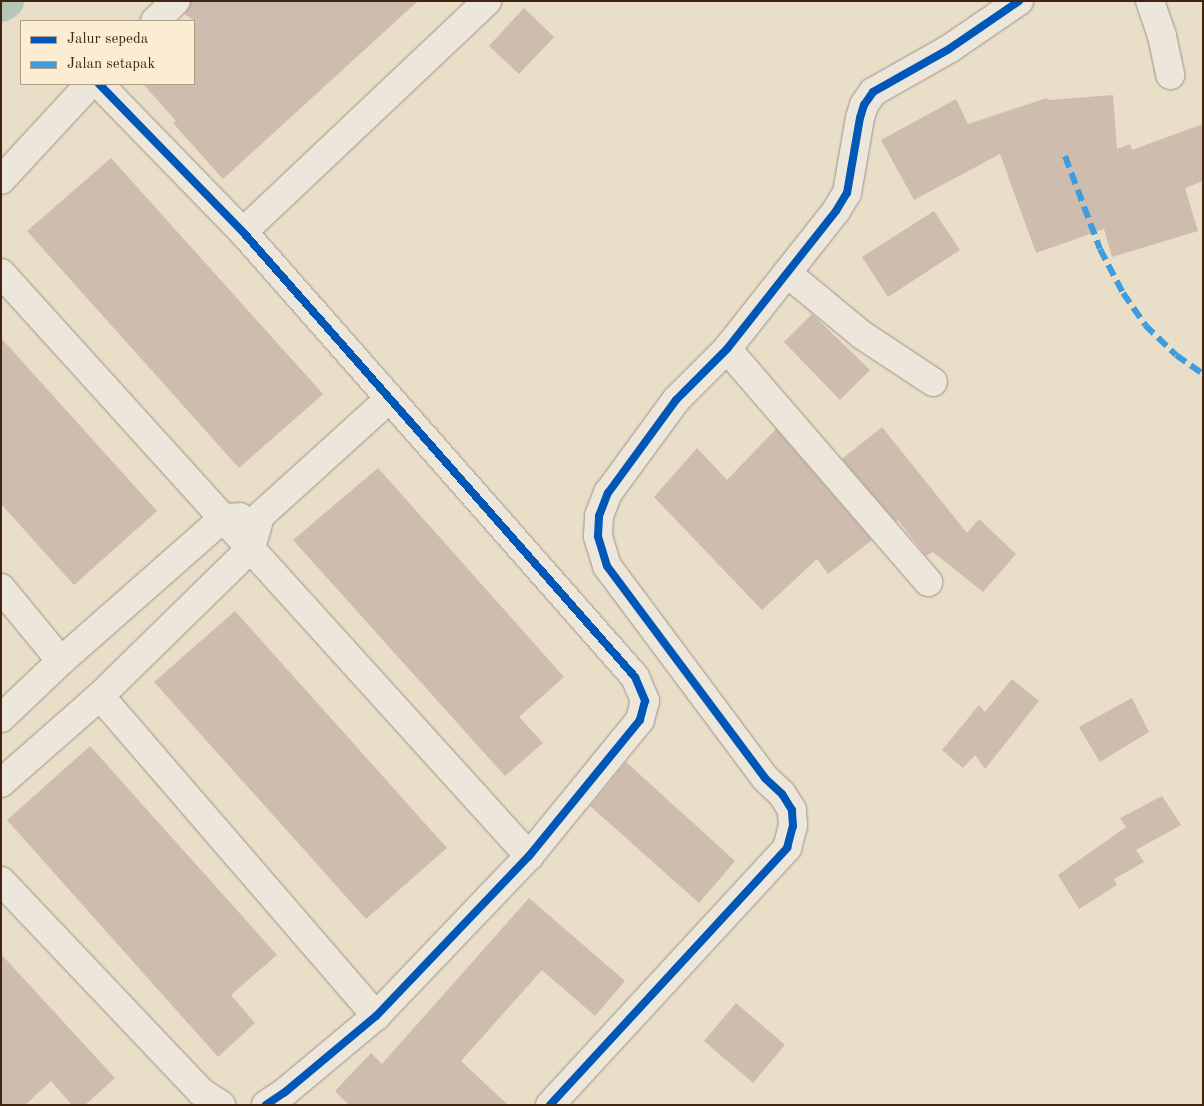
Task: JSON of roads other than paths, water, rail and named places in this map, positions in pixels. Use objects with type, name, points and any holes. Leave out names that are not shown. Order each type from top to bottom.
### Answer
[{"type":"street","points":[[156,20],[176,1]]},
{"type":"street","points":[[243,232],[487,1]]},
{"type":"street","points":[[550,1105],[787,848],[793,826],[792,810],[782,794],[765,778],[607,566],[598,536],[599,516],[608,493],[676,400],[727,350],[836,211],[847,192],[860,118],[864,105],[872,92],[949,49],[1019,1]]},
{"type":"street","points":[[1150,1],[1162,36],[1170,75]]},
{"type":"street","points":[[1,180],[89,85]]},
{"type":"street","points":[[100,85],[243,232],[635,677],[644,701],[640,720],[529,856],[376,1016],[286,1092],[266,1105]]},
{"type":"street","points":[[1,273],[529,856]]},
{"type":"street","points":[[787,273],[862,335],[933,382]]},
{"type":"street","points":[[727,350],[928,582]]},
{"type":"street","points":[[1,783],[100,696],[251,548],[260,516],[389,398]]},
{"type":"street","points":[[1,718],[61,661],[223,518],[260,516]]},
{"type":"street","points":[[1,588],[61,661]]},
{"type":"street","points":[[100,696],[376,1016]]},
{"type":"street","points":[[1,881],[201,1092],[221,1105]]},
{"type":"waterway","points":[[1,4],[6,1]]}]
